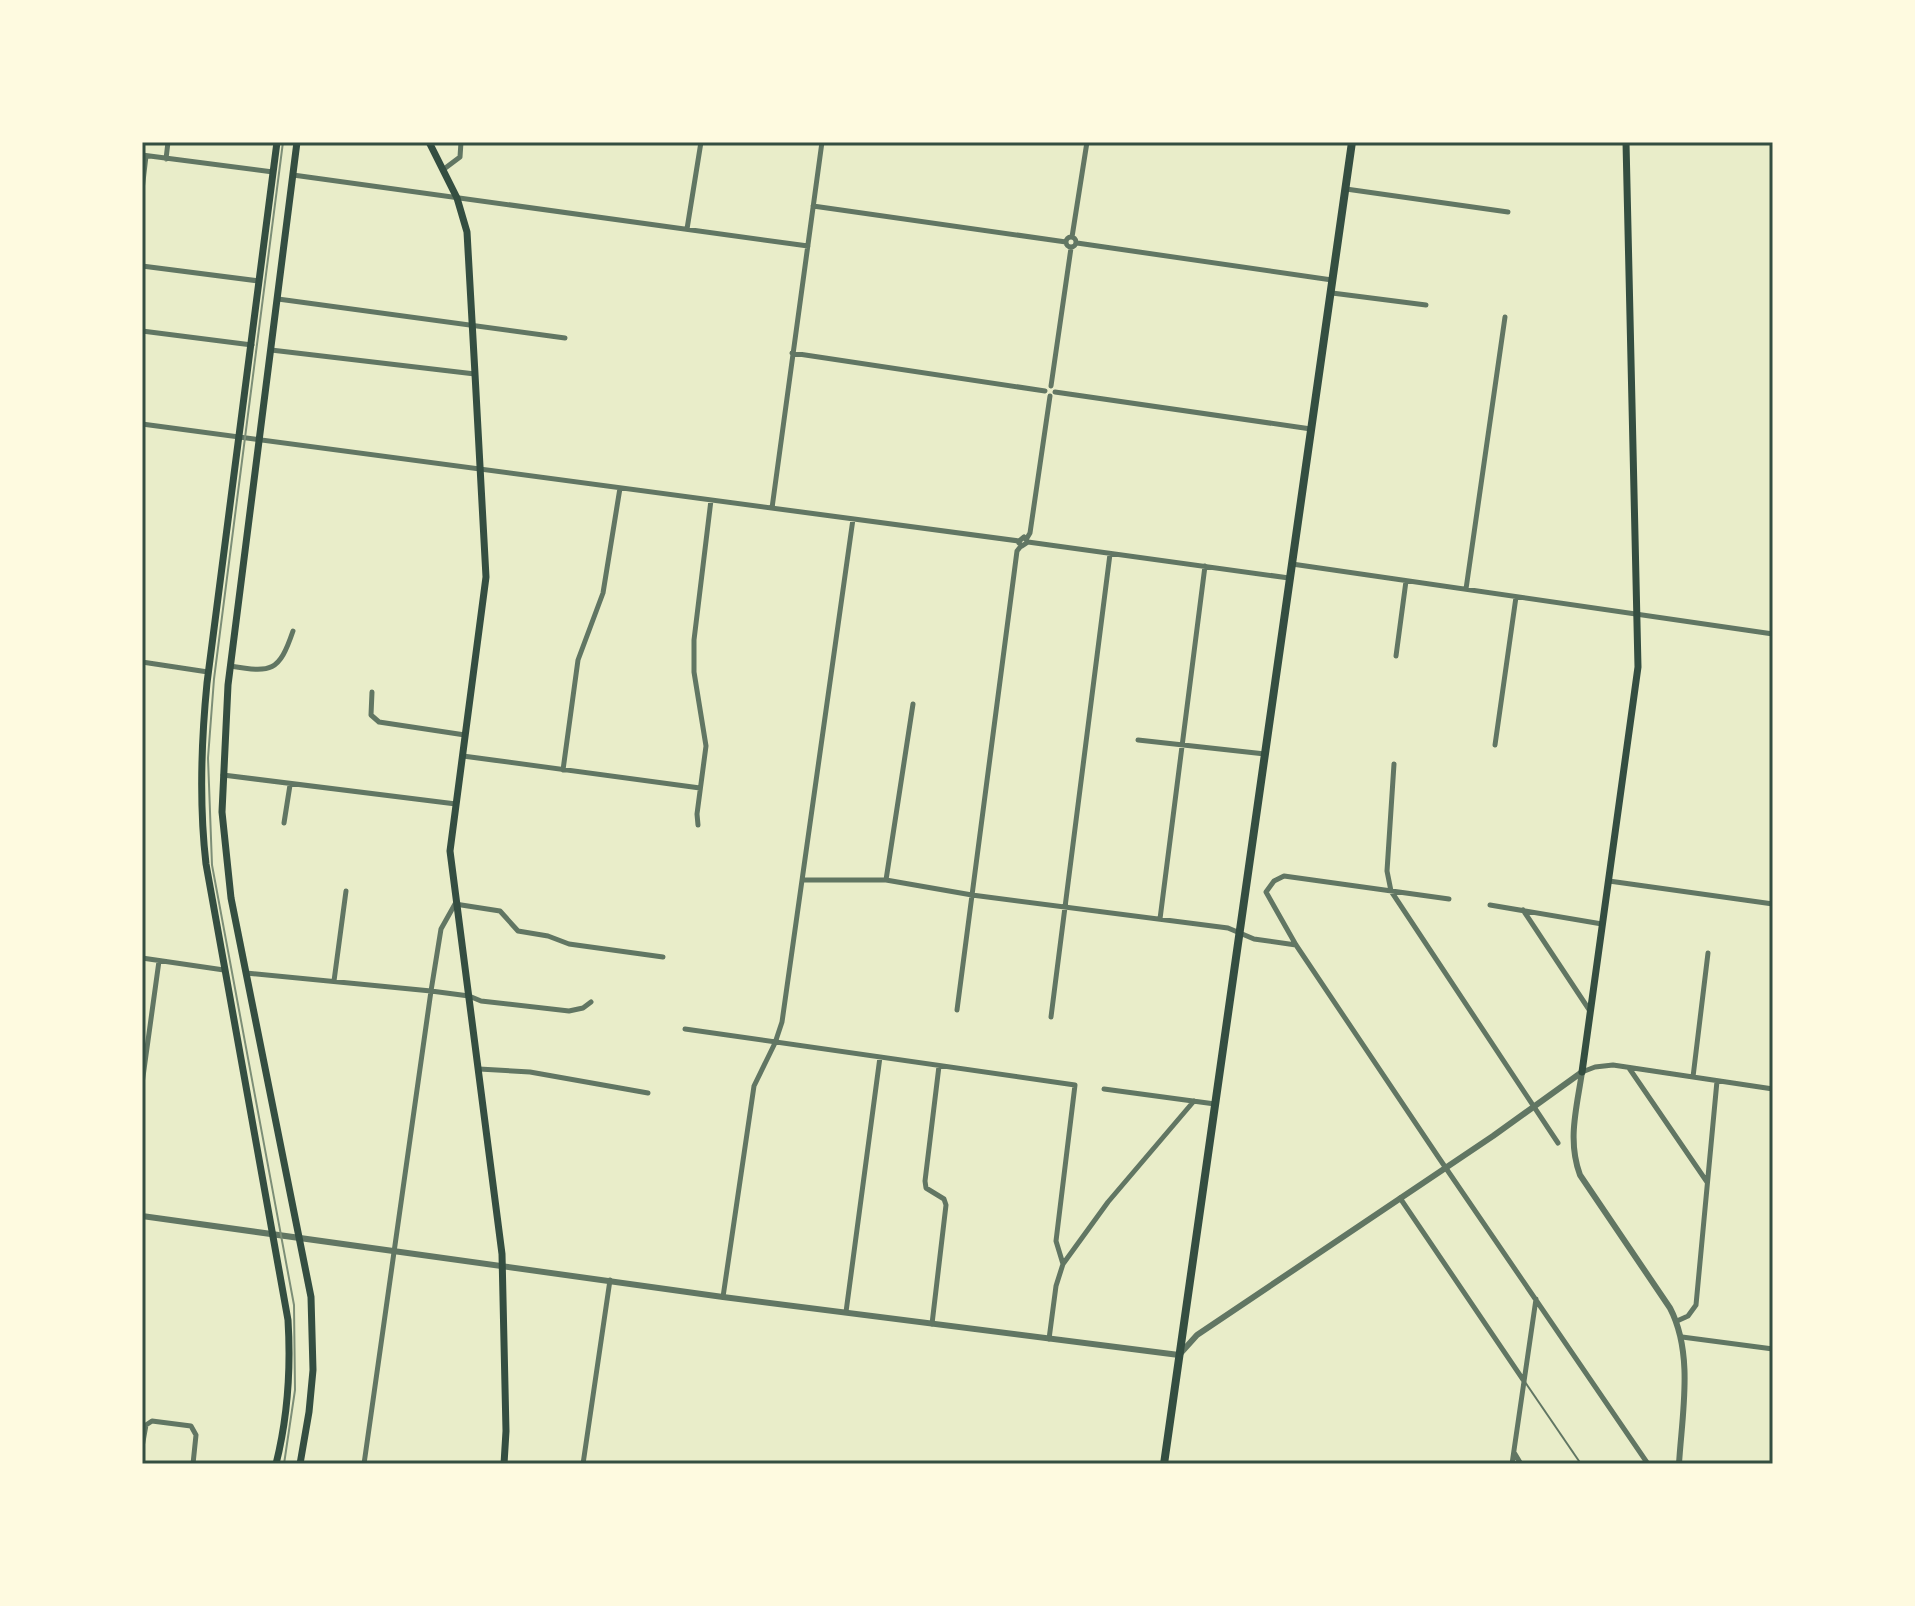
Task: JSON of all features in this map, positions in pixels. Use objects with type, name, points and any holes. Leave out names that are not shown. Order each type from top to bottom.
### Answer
[{"type":"main road","points":[[276,1464],[286,1418],[290,1347],[286,1306],[202,833],[201,760],[208,672],[277,142]]},
{"type":"main road","points":[[297,142],[230,666],[222,775],[226,862],[245,972],[311,1297],[314,1344],[309,1412],[300,1464]]},
{"type":"main road","points":[[429,142],[457,198],[467,232],[486,577],[450,851],[503,1265],[504,1464]]},
{"type":"main road","points":[[1164,1464],[1352,142]]},
{"type":"main road","points":[[1582,1072],[1637,684],[1639,614],[1626,142]]},
{"type":"street","points":[[166,159],[168,142]]},
{"type":"street","points":[[444,169],[460,157],[461,142]]},
{"type":"street","points":[[687,229],[701,142]]},
{"type":"street","points":[[772,508],[822,142]]},
{"type":"street","points":[[142,424],[853,519],[1026,546],[1087,142]]},
{"type":"street","points":[[142,190],[144,155],[273,172]]},
{"type":"street","points":[[293,175],[808,246]]},
{"type":"street","points":[[1345,189],[1508,212]]},
{"type":"street","points":[[813,206],[1332,280]]},
{"type":"street","points":[[142,266],[260,281]]},
{"type":"street","points":[[1331,292],[1426,305]]},
{"type":"street","points":[[278,299],[565,338]]},
{"type":"street","points":[[1466,589],[1505,317]]},
{"type":"street","points":[[142,331],[252,345]]},
{"type":"street","points":[[271,350],[475,374]]},
{"type":"street","points":[[792,353],[1311,429]]},
{"type":"street","points":[[563,770],[578,660],[603,593],[620,488]]},
{"type":"street","points":[[698,825],[705,734],[694,672],[694,649],[711,500]]},
{"type":"street","points":[[723,1297],[754,1086],[782,1022],[853,519]]},
{"type":"street","points":[[1028,540],[1289,578]]},
{"type":"street","points":[[957,1010],[1020,543]]},
{"type":"street","points":[[1051,1017],[1110,554]]},
{"type":"street","points":[[1291,564],[1773,634]]},
{"type":"street","points":[[1160,919],[1205,566]]},
{"type":"street","points":[[1396,656],[1406,581]]},
{"type":"street","points":[[1495,745],[1516,597]]},
{"type":"street","points":[[230,666],[260,671],[275,667],[286,653],[293,631]]},
{"type":"street","points":[[142,662],[208,672]]},
{"type":"street","points":[[372,692],[371,715],[379,722],[465,735]]},
{"type":"street","points":[[886,880],[913,704]]},
{"type":"street","points":[[1138,740],[1265,754]]},
{"type":"street","points":[[462,756],[700,788]]},
{"type":"street","points":[[1394,764],[1387,871],[1391,891],[1558,1143]]},
{"type":"street","points":[[222,775],[456,804]]},
{"type":"street","points":[[284,823],[290,785]]},
{"type":"street","points":[[1449,899],[1284,876],[1274,881],[1266,892],[1296,945],[1648,1464]]},
{"type":"street","points":[[802,880],[886,880],[972,895],[1228,928],[1254,939],[1296,945]]},
{"type":"street","points":[[1609,881],[1773,904]]},
{"type":"street","points":[[334,981],[346,891]]},
{"type":"street","points":[[364,1464],[441,929],[455,904],[500,911],[518,931],[548,936],[569,944],[663,957]]},
{"type":"street","points":[[1490,905],[1602,924]]},
{"type":"street","points":[[1523,910],[1590,1011]]},
{"type":"street","points":[[1693,1077],[1708,953]]},
{"type":"street","points":[[142,958],[224,970]]},
{"type":"street","points":[[142,1084],[159,961]]},
{"type":"street","points":[[245,972],[431,991],[469,996],[481,1001],[569,1011],[583,1008],[591,1002]]},
{"type":"street","points":[[685,1029],[1075,1085],[1056,1241],[1063,1264]]},
{"type":"street","points":[[846,1312],[880,1057]]},
{"type":"street","points":[[142,1216],[723,1297],[1179,1355],[1197,1335],[1582,1072],[1603,1065],[1773,1089]]},
{"type":"street","points":[[932,1324],[946,1205],[944,1199],[926,1188],[925,1181],[939,1066]]},
{"type":"street","points":[[1628,1068],[1708,1183]]},
{"type":"street","points":[[479,1069],[530,1072],[648,1093]]},
{"type":"street","points":[[1582,1072],[1572,1138],[1574,1159],[1580,1175],[1677,1321],[1682,1337],[1684,1372],[1679,1464]]},
{"type":"street","points":[[1677,1321],[1688,1316],[1696,1305],[1717,1081]]},
{"type":"street","points":[[1104,1089],[1215,1104]]},
{"type":"street","points":[[1049,1340],[1056,1286],[1063,1264],[1108,1202],[1194,1101]]},
{"type":"street","points":[[1399,1197],[1524,1381]]},
{"type":"street","points":[[583,1464],[610,1280]]},
{"type":"street","points":[[1512,1464],[1536,1299]]},
{"type":"street","points":[[1682,1337],[1773,1349]]},
{"type":"street","points":[[142,1447],[146,1425],[152,1421],[191,1426],[196,1435],[193,1464]]},
{"type":"street","points":[[1514,1453],[1521,1464]]},
{"type":"lane","points":[[1524,1381],[1581,1464]]},
{"type":"tram line","points":[[283,142],[214,679],[208,758],[212,865],[294,1305],[295,1390],[284,1464]]}]
